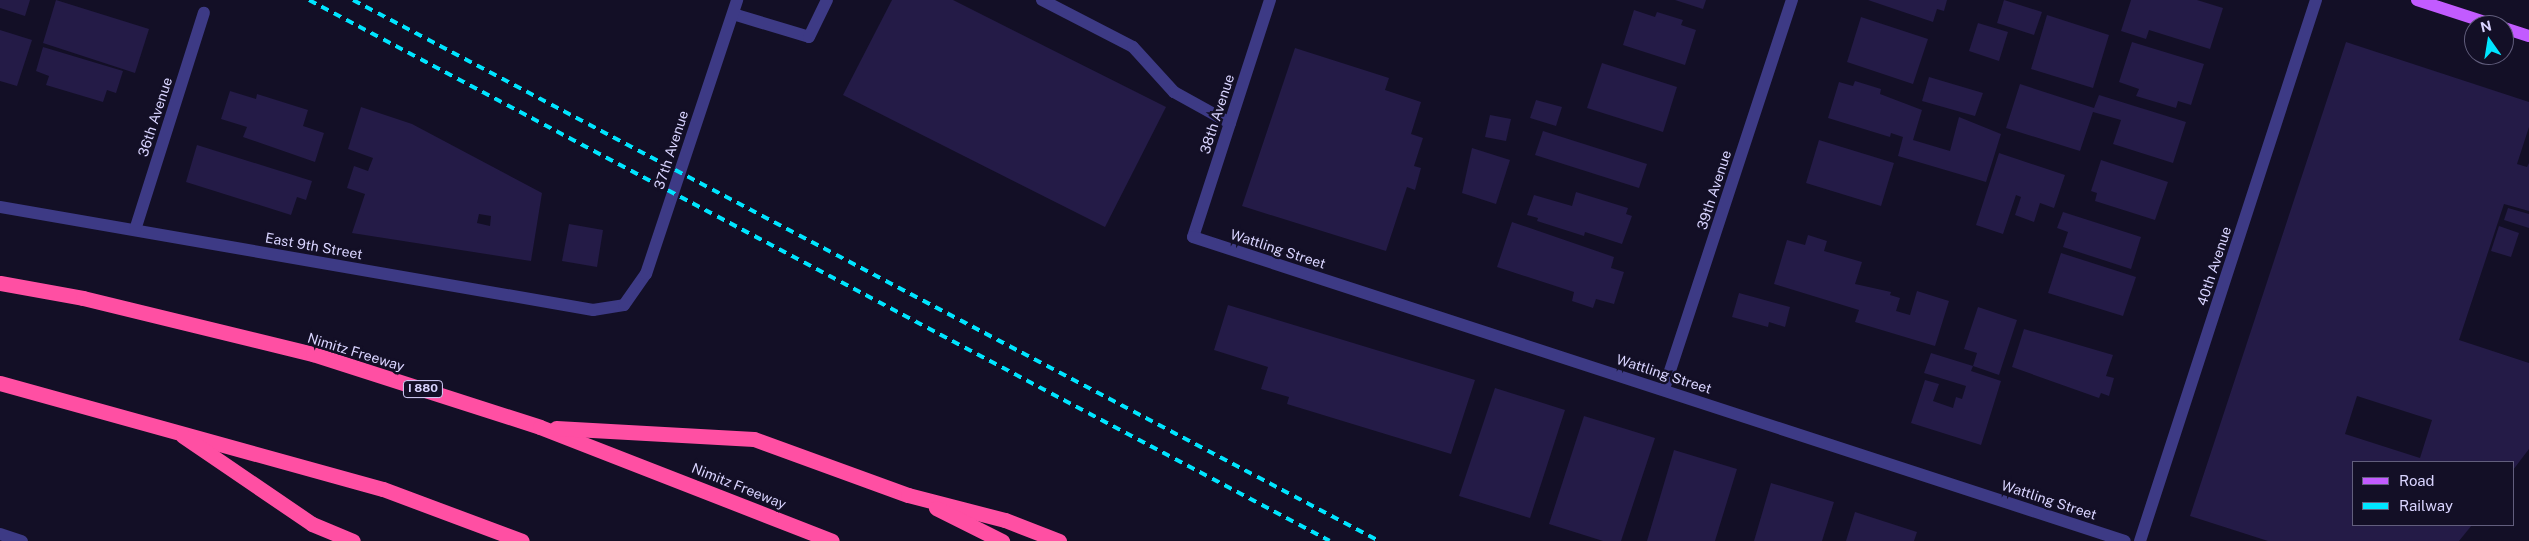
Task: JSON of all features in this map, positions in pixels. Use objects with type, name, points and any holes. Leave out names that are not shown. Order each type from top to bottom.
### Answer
[{"type":"highway","name":"Nimitz Freeway","points":[[0,283],[83,298],[313,354],[540,427],[832,541]]},
{"type":"highway","points":[[0,383],[172,428],[383,488],[522,541]]},
{"type":"highway","points":[[540,427],[754,439],[908,495],[1005,520],[1059,541]]},
{"type":"highway","points":[[172,428],[312,524],[353,541]]},
{"type":"highway","points":[[908,495],[1002,541]]},
{"type":"main road","points":[[2417,0],[2464,15]]},
{"type":"main road","points":[[2514,31],[2529,36]]},
{"type":"street","name":"37th Avenue","points":[[624,305],[646,274],[737,0]]},
{"type":"street","points":[[732,14],[809,37],[827,0]]},
{"type":"street","points":[[1042,0],[1132,47],[1174,92],[1230,123]]},
{"type":"street","name":"38th Avenue","points":[[1193,237],[1270,0]]},
{"type":"street","name":"39th Avenue","points":[[1664,389],[1792,0]]},
{"type":"street","name":"40th Avenue","points":[[2140,541],[2316,0]]},
{"type":"street","name":"36th Avenue","points":[[135,230],[204,13]]},
{"type":"street","name":"East 9th Street","points":[[0,207],[593,310],[624,305]]},
{"type":"street","name":"Wattling Street","points":[[1193,237],[1664,389],[2125,541]]},
{"type":"street","points":[[0,534],[22,541]]},
{"type":"building","points":[[0,0],[30,0],[25,16],[0,8]]},
{"type":"building","points":[[56,0],[149,29],[135,73],[43,43]]},
{"type":"building","points":[[892,0],[953,0],[1166,107],[1105,227],[843,95]]},
{"type":"building","points":[[1675,0],[1706,0],[1703,9]]},
{"type":"building","points":[[1868,0],[1947,0],[1944,11],[1937,9],[1933,22]]},
{"type":"building","points":[[2004,0],[2042,12],[2034,35],[1997,23]]},
{"type":"building","points":[[2131,0],[2197,0],[2223,8],[2210,49],[2149,30],[2146,39],[2121,31]]},
{"type":"building","points":[[1634,10],[1655,17],[1657,12],[1683,20],[1681,25],[1696,30],[1685,65],[1623,45]]},
{"type":"building","points":[[2047,15],[2109,35],[2093,88],[2031,69]]},
{"type":"building","points":[[1861,17],[1928,39],[1913,84],[1847,62]]},
{"type":"building","points":[[1978,23],[2008,32],[1999,61],[1969,51]]},
{"type":"building","points":[[0,30],[32,40],[17,86],[0,81]]},
{"type":"building","points":[[2132,42],[2204,64],[2191,105],[2178,101],[2176,108],[2136,96],[2139,89],[2119,82]]},
{"type":"building","points":[[2346,42],[2529,102],[2529,127],[2517,164],[2527,167],[2529,163],[2529,211],[2504,204],[2459,340],[2529,363],[2529,449],[2514,469],[2514,461],[2352,461],[2352,526],[2471,526],[2459,541],[2268,541],[2190,516]],"holes":[[[2357,396],[2432,420],[2420,458],[2345,434]]]},
{"type":"building","points":[[43,47],[123,71],[116,93],[107,90],[103,102],[46,85],[49,76],[36,71]]},
{"type":"building","points":[[1295,48],[1389,78],[1385,90],[1421,102],[1411,134],[1423,138],[1414,166],[1421,168],[1415,190],[1407,187],[1386,251],[1242,206]]},
{"type":"building","points":[[1602,63],[1677,87],[1663,132],[1587,108]]},
{"type":"building","points":[[1929,77],[1983,93],[1975,116],[1922,101]]},
{"type":"building","points":[[1855,81],[1881,89],[1880,94],[1922,110],[1913,140],[1950,151],[1959,117],[2001,134],[1986,182],[1898,156],[1903,137],[1891,133],[1890,137],[1828,118],[1839,82],[1853,86]]},
{"type":"building","points":[[2020,84],[2094,108],[2099,95],[2186,122],[2173,163],[2113,144],[2121,120],[2093,112],[2080,151],[2006,128]]},
{"type":"building","points":[[230,91],[256,99],[257,94],[308,110],[303,126],[324,133],[315,162],[243,137],[247,127],[221,119]]},
{"type":"building","points":[[1536,100],[1562,107],[1556,126],[1530,118]]},
{"type":"building","points":[[361,107],[412,124],[542,193],[531,261],[352,233],[365,194],[347,188],[354,166],[368,171],[373,158],[348,149]],"holes":[[[479,214],[491,216],[490,226],[477,223]]]},
{"type":"building","points":[[1490,115],[1511,119],[1506,141],[1485,137]]},
{"type":"building","points":[[1543,131],[1647,164],[1639,188],[1535,155]]},
{"type":"building","points":[[1819,140],[1894,163],[1881,206],[1806,183]]},
{"type":"building","points":[[197,145],[312,181],[306,200],[297,197],[291,215],[186,182]]},
{"type":"building","points":[[1472,148],[1510,160],[1496,204],[1462,193]]},
{"type":"building","points":[[1999,153],[2065,175],[2054,208],[2040,203],[2034,222],[2015,215],[2021,197],[2016,195],[2003,234],[1976,225]]},
{"type":"building","points":[[2101,160],[2168,182],[2155,220],[2095,201],[2097,193],[2091,191]]},
{"type":"building","points":[[1576,192],[1628,208],[1626,214],[1632,216],[1622,244],[1585,232],[1584,236],[1537,221],[1538,218],[1527,215],[1534,195],[1572,206]]},
{"type":"building","points":[[2508,208],[2529,214],[2529,228],[2504,220]]},
{"type":"building","points":[[2063,212],[2141,237],[2131,269],[2063,247],[2068,232],[2057,228]]},
{"type":"building","points":[[1512,222],[1614,257],[1611,268],[1624,272],[1614,304],[1596,299],[1593,308],[1572,301],[1574,292],[1497,267]]},
{"type":"building","points":[[569,224],[603,230],[597,267],[562,261]]},
{"type":"building","points":[[2499,226],[2519,233],[2511,257],[2491,251]]},
{"type":"building","points":[[1808,235],[1827,241],[1824,251],[1862,262],[1855,284],[1891,292],[1890,295],[1900,298],[1896,311],[1910,315],[1917,291],[1949,301],[1935,346],[1855,322],[1859,310],[1774,284],[1787,240],[1805,245]]},
{"type":"building","points":[[2061,253],[2136,277],[2123,316],[2048,293]]},
{"type":"building","points":[[1739,293],[1790,307],[1785,327],[1769,322],[1768,327],[1732,317]]},
{"type":"building","points":[[1228,305],[1475,380],[1451,454],[1287,404],[1289,397],[1261,389],[1268,367],[1214,350]]},
{"type":"building","points":[[1978,307],[2017,320],[1999,375],[1973,366],[1977,353],[1964,349]]},
{"type":"building","points":[[2024,329],[2113,355],[2106,376],[2114,378],[2109,396],[2101,393],[2099,398],[2012,367]]},
{"type":"building","points":[[1931,353],[1973,366],[1971,371],[2001,381],[1981,445],[1911,423],[1925,380],[1939,384],[1933,401],[1953,408],[1956,397],[1962,399],[1966,386],[1924,373]]},
{"type":"building","points":[[1495,388],[1565,410],[1530,518],[1459,496]]},
{"type":"building","points":[[1584,416],[1655,438],[1621,541],[1603,541],[1549,524]]},
{"type":"building","points":[[1674,450],[1737,469],[1715,541],[1647,541]]},
{"type":"building","points":[[1771,483],[1834,502],[1822,541],[1754,541]]},
{"type":"building","points":[[1855,512],[1917,532],[1914,541],[1846,541]]},
{"type":"railway","points":[[309,0],[1330,541]]},
{"type":"railway","points":[[353,0],[1379,541]]}]
